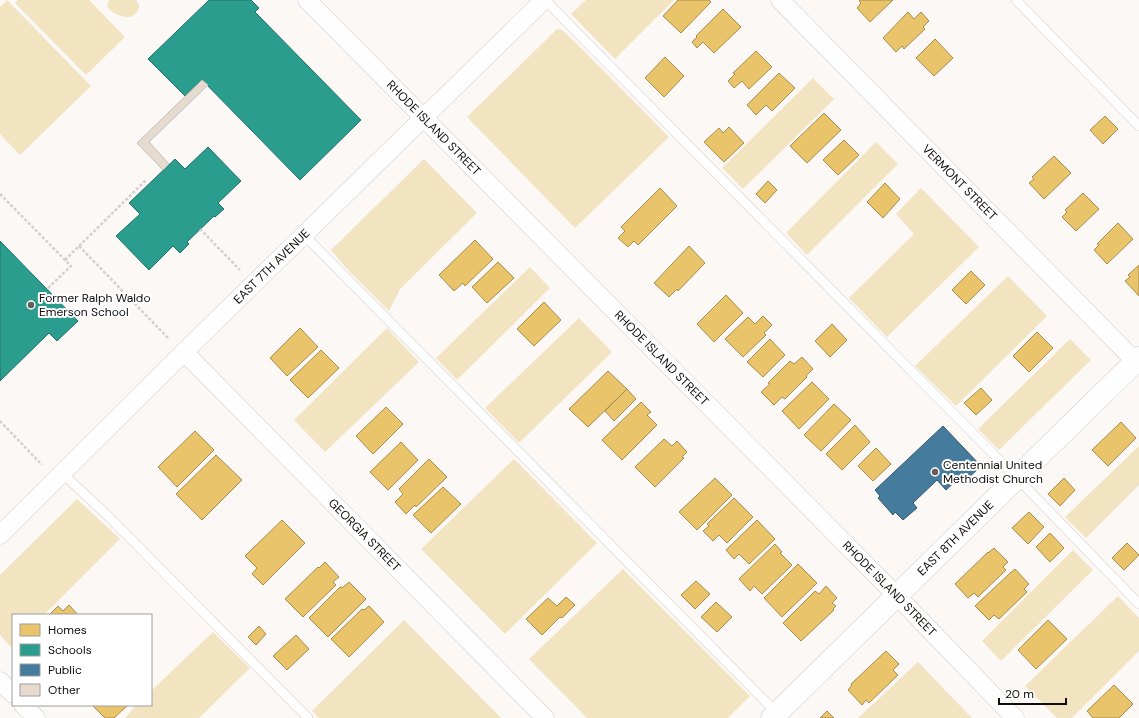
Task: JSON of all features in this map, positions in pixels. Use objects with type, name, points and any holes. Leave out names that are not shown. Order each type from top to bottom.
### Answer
[{"type":"street","name":"RHODE ISLAND STREET","points":[[307,0],[897,596],[1015,718]]},
{"type":"street","name":"EAST 7TH AVENUE","points":[[0,535],[184,352],[544,0]]},
{"type":"street","name":"VERMONT STREET","points":[[780,0],[1138,362]]},
{"type":"street","name":"GEORGIA STREET","points":[[184,352],[545,718]]},
{"type":"street","name":"EAST 8TH AVENUE","points":[[777,716],[1017,478],[1138,362]]},
{"type":"street","points":[[0,681],[12,693]]},
{"type":"street","points":[[25,706],[36,718]]},
{"type":"lane","points":[[544,0],[1017,478],[1139,604]]},
{"type":"lane","points":[[1016,0],[1139,126]]},
{"type":"lane","points":[[304,235],[777,716]]},
{"type":"lane","points":[[63,474],[108,516],[308,718]]},
{"type":"path","points":[[65,260],[146,180]]},
{"type":"path","points":[[0,194],[71,266],[47,289]]},
{"type":"path","points":[[200,229],[241,270]]},
{"type":"path","points":[[79,246],[170,339]]},
{"type":"path","points":[[0,421],[42,465]]},
{"type":"shaded area","points":[[7,0],[91,86],[20,155],[0,134],[0,7]]},
{"type":"shaded area","points":[[18,0],[89,0],[125,37],[86,75],[15,3]]},
{"type":"shaded area","points":[[109,0],[136,0],[139,5],[139,9],[135,15],[131,17],[120,16],[108,8],[107,6]]},
{"type":"shaded area","points":[[586,0],[674,0],[615,59],[571,14]]},
{"type":"shaded area","points":[[557,29],[562,30],[573,40],[669,137],[575,228],[467,117]]},
{"type":"shaded area","points":[[813,78],[834,99],[743,189],[722,168]]},
{"type":"shaded area","points":[[876,142],[898,164],[807,255],[786,233]]},
{"type":"shaded area","points":[[424,159],[477,213],[400,289],[389,311],[347,269],[331,250]]},
{"type":"shaded area","points":[[921,188],[979,247],[887,337],[849,298],[914,234],[896,214]]},
{"type":"shaded area","points":[[530,267],[550,288],[457,380],[436,358]]},
{"type":"shaded area","points":[[1008,276],[1047,316],[956,406],[915,366]]},
{"type":"shaded area","points":[[579,318],[612,352],[519,443],[485,408]]},
{"type":"shaded area","points":[[387,328],[419,362],[325,452],[294,420]]},
{"type":"shaded area","points":[[1070,339],[1091,360],[999,450],[978,429]]},
{"type":"shaded area","points":[[1139,446],[1139,485],[1086,538],[1065,517]]},
{"type":"shaded area","points":[[514,459],[597,543],[505,634],[421,549]]},
{"type":"shaded area","points":[[77,499],[120,539],[45,614],[12,614],[11,647],[0,635],[0,575]]},
{"type":"shaded area","points":[[1073,550],[1093,570],[1001,661],[982,641]]},
{"type":"shaded area","points":[[623,569],[750,696],[728,718],[587,718],[529,659]]},
{"type":"shaded area","points":[[1118,596],[1139,618],[1139,651],[1072,718],[1057,718],[1025,686]]},
{"type":"shaded area","points":[[404,620],[501,718],[319,718],[312,711]]},
{"type":"shaded area","points":[[213,632],[250,668],[199,718],[125,718],[135,706],[152,706],[152,690]]},
{"type":"shaded area","points":[[918,662],[972,718],[858,718]]},
{"type":"building: Homes","points":[[678,0],[709,0],[711,2],[681,33],[663,16]]},
{"type":"building: Homes","points":[[893,0],[870,22],[857,8],[861,3],[859,1]]},
{"type":"building: Homes","points":[[723,9],[741,27],[714,53],[703,42],[697,48],[692,42],[697,37],[696,36]]},
{"type":"building: Homes","points":[[908,12],[914,19],[921,12],[929,21],[923,27],[925,29],[904,49],[902,46],[896,52],[883,38]]},
{"type":"building: Homes","points":[[935,39],[953,58],[934,76],[916,58]]},
{"type":"building: Homes","points":[[756,51],[772,67],[749,89],[742,81],[734,88],[728,81],[735,74],[733,73]]},
{"type":"building: Homes","points":[[665,57],[684,76],[664,97],[645,78]]},
{"type":"building: Homes","points":[[779,73],[795,88],[772,111],[766,105],[756,115],[747,105]]},
{"type":"building: Homes","points":[[824,113],[841,130],[807,163],[790,146]]},
{"type":"building: Homes","points":[[1105,116],[1118,129],[1103,144],[1090,130]]},
{"type":"building: Homes","points":[[729,127],[744,143],[724,162],[704,142],[719,128],[723,133]]},
{"type":"building: Homes","points":[[844,140],[859,155],[838,175],[823,160]]},
{"type":"building: Homes","points":[[1054,156],[1071,173],[1044,199],[1029,183],[1034,179],[1032,177]]},
{"type":"building: Homes","points":[[768,181],[777,190],[765,203],[756,194]]},
{"type":"building: Homes","points":[[885,183],[900,199],[883,218],[867,202]]},
{"type":"building: Homes","points":[[660,188],[677,206],[638,245],[634,241],[628,247],[618,238],[625,231],[621,227]]},
{"type":"building: Homes","points":[[1083,193],[1099,209],[1076,231],[1062,217],[1067,212],[1065,210]]},
{"type":"building: Homes","points":[[1118,223],[1133,239],[1107,264],[1094,250],[1099,245],[1097,244]]},
{"type":"building: Homes","points":[[475,240],[493,259],[465,286],[463,283],[454,291],[439,275]]},
{"type":"building: Homes","points":[[689,246],[705,263],[678,291],[677,289],[669,297],[654,283]]},
{"type":"building: Homes","points":[[498,262],[514,278],[487,303],[472,287]]},
{"type":"building: Homes","points":[[1139,265],[1139,296],[1125,281],[1130,277],[1128,275]]},
{"type":"building: Homes","points":[[971,271],[985,285],[966,304],[952,290]]},
{"type":"building: Homes","points":[[726,295],[743,313],[714,342],[697,324]]},
{"type":"building: Homes","points":[[544,302],[561,320],[534,346],[517,329]]},
{"type":"building: Homes","points":[[763,316],[772,325],[764,333],[766,335],[743,357],[725,339],[748,317],[755,324]]},
{"type":"building: Homes","points":[[832,324],[847,340],[830,357],[815,341]]},
{"type":"building: Homes","points":[[300,328],[318,347],[287,376],[270,358]]},
{"type":"building: Homes","points":[[1037,332],[1053,348],[1029,372],[1013,356]]},
{"type":"building: Homes","points":[[770,339],[785,355],[763,377],[747,362]]},
{"type":"building: Homes","points":[[321,350],[339,368],[308,398],[290,380]]},
{"type":"building: Homes","points":[[802,357],[813,369],[785,399],[782,397],[774,405],[761,392],[790,361],[794,364]]},
{"type":"building: Homes","points":[[608,371],[627,389],[588,427],[569,409]]},
{"type":"building: Homes","points":[[812,382],[829,399],[799,429],[782,411]]},
{"type":"building: Homes","points":[[981,388],[992,400],[976,415],[964,403]]},
{"type":"building: Homes","points":[[627,389],[636,399],[614,421],[605,411]]},
{"type":"building: Homes","points":[[641,402],[651,412],[647,415],[657,425],[622,460],[602,440]]},
{"type":"building: Homes","points":[[834,404],[851,420],[821,451],[804,435]]},
{"type":"building: Homes","points":[[386,407],[403,424],[373,454],[356,436]]},
{"type":"building: Homes","points":[[1121,422],[1136,438],[1108,466],[1092,450]]},
{"type":"building: Homes","points":[[855,425],[870,442],[842,470],[826,454]]},
{"type":"building: Homes","points":[[195,431],[214,450],[177,487],[158,467]]},
{"type":"building: Homes","points":[[664,439],[672,446],[677,441],[687,452],[682,457],[684,458],[655,487],[635,467]]},
{"type":"building: Homes","points":[[401,442],[418,460],[388,490],[370,472]]},
{"type":"building: Homes","points":[[876,448],[891,464],[873,481],[858,466]]},
{"type":"building: Homes","points":[[216,455],[242,480],[202,520],[176,494]]},
{"type":"building: Homes","points":[[429,459],[447,477],[416,507],[415,505],[406,514],[395,502],[403,494],[399,489]]},
{"type":"building: Homes","points":[[715,478],[732,495],[697,530],[679,512]]},
{"type":"building: Homes","points":[[1064,478],[1075,490],[1060,506],[1048,494]]},
{"type":"building: Homes","points":[[443,487],[461,504],[431,533],[413,515]]},
{"type":"building: Homes","points":[[734,498],[753,517],[727,543],[719,535],[713,541],[703,531],[709,526],[707,524]]},
{"type":"building: Homes","points":[[1029,512],[1044,527],[1028,544],[1012,528]]},
{"type":"building: Homes","points":[[282,520],[305,543],[263,585],[252,574],[257,568],[245,556]]},
{"type":"building: Homes","points":[[757,520],[775,539],[749,564],[739,554],[734,559],[726,550]]},
{"type":"building: Homes","points":[[1050,533],[1064,548],[1050,562],[1036,547]]},
{"type":"building: Homes","points":[[1127,543],[1139,555],[1124,570],[1112,558]]},
{"type":"building: Homes","points":[[775,544],[782,552],[780,553],[792,565],[762,594],[754,586],[750,591],[739,579]]},
{"type":"building: Homes","points":[[994,548],[1008,562],[1003,567],[1006,570],[978,597],[974,593],[968,598],[955,584]]},
{"type":"building: Homes","points":[[325,562],[339,577],[333,582],[336,585],[303,617],[285,599]]},
{"type":"building: Homes","points":[[798,564],[817,583],[782,617],[764,598]]},
{"type":"building: Homes","points":[[1015,569],[1029,584],[1024,589],[1027,592],[999,619],[994,615],[989,620],[975,606]]},
{"type":"building: Homes","points":[[696,581],[710,594],[695,609],[681,595]]},
{"type":"building: Homes","points":[[349,582],[366,599],[328,637],[309,618],[340,587],[342,588]]},
{"type":"building: Homes","points":[[826,586],[837,598],[832,603],[836,606],[833,609],[834,610],[801,641],[783,623],[815,591],[819,594]]},
{"type":"building: Homes","points":[[566,597],[575,605],[562,618],[560,617],[542,635],[526,619],[548,598],[557,606]]},
{"type":"building: Homes","points":[[716,602],[732,617],[717,632],[701,617]]},
{"type":"building: Homes","points":[[69,605],[77,614],[50,614],[58,606],[63,611]]},
{"type":"building: Homes","points":[[369,606],[384,622],[349,657],[331,639],[362,609],[364,610]]},
{"type":"building: Homes","points":[[1048,620],[1067,639],[1036,669],[1018,650]]},
{"type":"building: Homes","points":[[259,626],[266,634],[256,645],[248,637]]},
{"type":"building: Homes","points":[[296,635],[309,649],[287,670],[273,656]]},
{"type":"building: Homes","points":[[886,651],[899,664],[893,670],[898,675],[869,703],[866,700],[862,705],[848,690],[852,685],[851,684]]},
{"type":"building: Homes","points":[[1114,685],[1133,704],[1119,718],[1093,718],[1087,711]]},
{"type":"building: Homes","points":[[93,706],[127,706],[114,718],[105,718]]},
{"type":"building: Homes","points":[[827,711],[834,718],[820,718]]},
{"type":"building: Schools","points":[[209,0],[251,0],[259,8],[255,12],[361,120],[300,180],[202,80],[185,96],[148,59]]},
{"type":"building: Schools","points":[[208,147],[241,181],[218,203],[224,209],[215,217],[214,216],[187,242],[189,244],[180,253],[173,246],[149,270],[116,236],[140,214],[129,203],[175,159],[185,169]]},
{"type":"building: Schools","name":"Former Ralph Waldo Emerson School","points":[[0,241],[78,321],[57,341],[49,333],[0,381]]},
{"type":"building: Public","name":"Centennial United Methodist Church","points":[[943,426],[981,466],[963,483],[959,478],[946,490],[937,480],[913,503],[917,508],[903,520],[895,512],[893,515],[878,498],[880,496],[875,490]]},
{"type":"building: Other","points":[[202,80],[208,85],[149,142],[169,164],[163,170],[137,143]]},
{"type":"place","name":"Former Ralph Waldo Emerson School","points":[[31,305]]},
{"type":"place","name":"Centennial United Methodist Church","points":[[935,472]]}]
